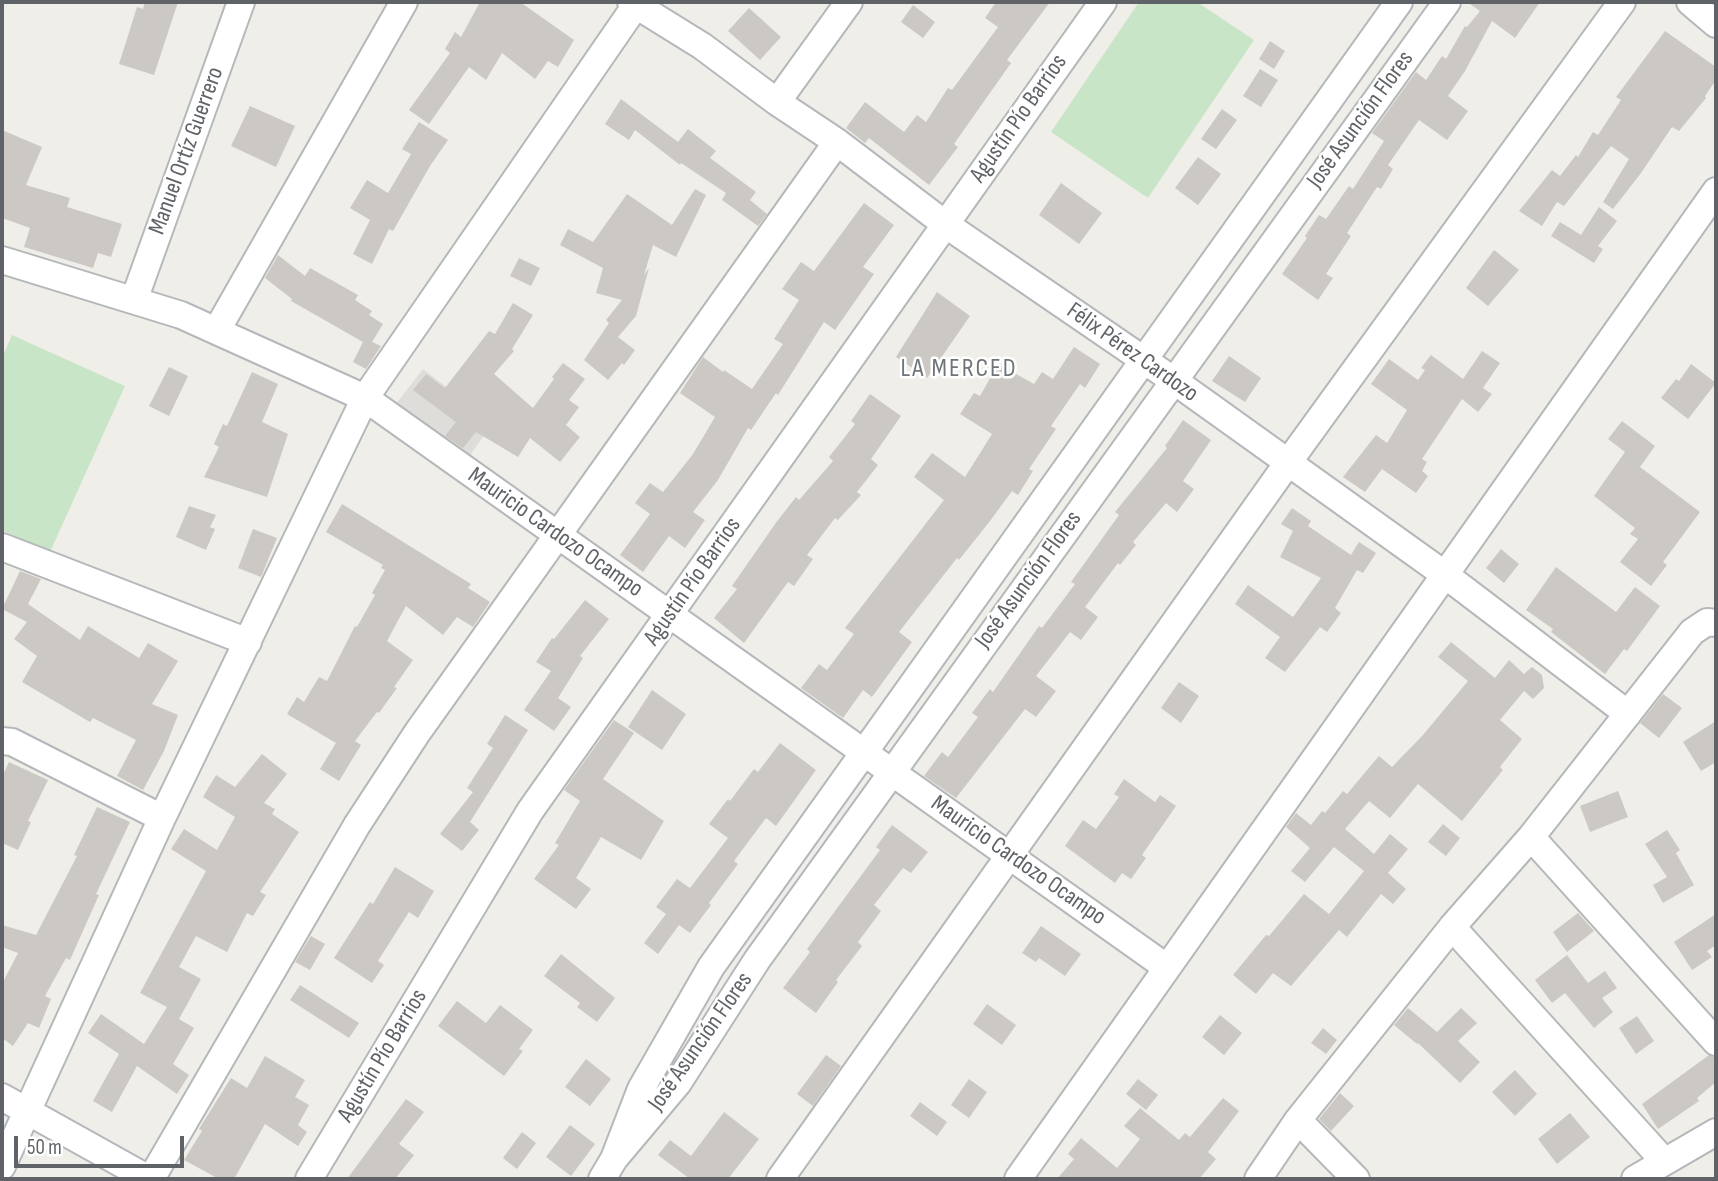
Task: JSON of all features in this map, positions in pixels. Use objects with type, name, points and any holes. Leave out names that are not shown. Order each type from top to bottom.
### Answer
[{"type":"street","name":"Manuel Ortíz Guerrero","points":[[134,300],[241,2]]},
{"type":"street","points":[[217,330],[404,2]]},
{"type":"street","points":[[777,102],[849,2]]},
{"type":"street","name":"Agustín Pío Barrios","points":[[309,1179],[530,811],[1103,2]]},
{"type":"street","name":"José Asunción Flores","points":[[608,1169],[641,1089],[711,967],[1399,2]]},
{"type":"street","name":"José Asunción Flores","points":[[608,1169],[678,1083],[757,960],[1447,2]]},
{"type":"street","points":[[780,1179],[1287,464],[1622,2]]},
{"type":"street","points":[[1690,2],[1716,24]]},
{"type":"street","points":[[2,1166],[162,818],[365,398],[634,4]]},
{"type":"street","name":"Félix Pérez Cardozo","points":[[634,4],[702,46],[777,102],[837,142],[945,224],[1173,380],[1444,574],[1628,714]]},
{"type":"street","points":[[2,1097],[150,1179],[357,825],[417,733],[837,142]]},
{"type":"street","points":[[1018,1179],[1716,191]]},
{"type":"street","name":"Mauricio Cardozo Ocampo","points":[[2,260],[181,315],[365,398],[1167,967]]},
{"type":"street","points":[[2,547],[248,642]]},
{"type":"street","points":[[1258,1179],[1298,1120],[1452,927],[1531,837],[1692,632],[1707,622],[1716,623]]},
{"type":"street","points":[[2,741],[12,742],[162,818]]},
{"type":"street","points":[[1531,837],[1716,1042]]},
{"type":"street","points":[[1452,927],[1664,1161]]},
{"type":"street","points":[[1298,1120],[1356,1179]]},
{"type":"street","points":[[1635,1179],[1716,1132]]},
{"type":"shaded area","points":[[423,369],[493,423],[463,465],[392,409]]},
{"type":"green space","points":[[1139,2],[1197,2],[1254,40],[1148,198],[1051,132]]},
{"type":"green space","points":[[12,335],[125,386],[50,552],[2,530],[2,358]]},
{"type":"building","points":[[145,2],[178,2],[154,75],[119,64],[137,7],[143,9]]},
{"type":"building","points":[[480,2],[520,2],[574,40],[558,67],[548,61],[535,79],[502,53],[486,80],[469,67],[429,124],[409,110],[450,53],[445,49],[455,32],[461,37]]},
{"type":"building","points":[[996,2],[1050,2],[1007,60],[1011,63],[954,144],[958,147],[929,185],[869,138],[865,143],[846,128],[865,102],[904,132],[917,115],[926,122],[948,88],[952,90],[998,27],[985,18]]},
{"type":"building","points":[[1467,2],[1540,2],[1515,38],[1492,21],[1448,96],[1468,111],[1447,140],[1419,120],[1388,165],[1393,169],[1381,189],[1377,187],[1347,233],[1351,236],[1326,274],[1333,278],[1318,300],[1282,274],[1319,215],[1326,219],[1349,186],[1353,189],[1384,141],[1372,133],[1416,72],[1426,80],[1442,56],[1446,59],[1465,26],[1467,27],[1480,11]]},
{"type":"building","points":[[913,5],[935,22],[923,38],[901,22]]},
{"type":"building","points":[[749,8],[781,37],[760,60],[728,31]]},
{"type":"building","points":[[1665,31],[1716,67],[1716,80],[1706,98],[1679,131],[1672,127],[1613,209],[1603,202],[1629,159],[1611,146],[1564,206],[1557,202],[1542,226],[1519,211],[1552,170],[1560,176],[1576,155],[1578,157],[1593,132],[1598,135],[1621,100],[1616,97]]},
{"type":"building","points":[[1270,41],[1285,51],[1274,69],[1259,59]]},
{"type":"building","points":[[1260,69],[1278,80],[1261,107],[1243,96]]},
{"type":"building","points":[[621,99],[678,142],[688,129],[716,151],[710,158],[756,192],[750,200],[767,214],[758,226],[722,200],[726,193],[681,163],[680,165],[635,130],[629,140],[605,124]]},
{"type":"building","points":[[250,106],[295,126],[276,167],[231,146]]},
{"type":"building","points":[[1222,109],[1237,120],[1216,149],[1201,139]]},
{"type":"building","points":[[419,122],[448,140],[393,231],[389,229],[372,264],[353,254],[370,220],[350,208],[367,180],[388,193],[411,154],[402,149]]},
{"type":"building","points":[[2,130],[42,147],[26,185],[70,198],[67,207],[122,224],[111,257],[98,253],[93,268],[24,247],[30,228],[2,218]]},
{"type":"building","points":[[1198,157],[1221,174],[1198,205],[1175,188]]},
{"type":"building","points":[[1061,183],[1102,213],[1079,244],[1039,215]]},
{"type":"building","points":[[695,189],[706,195],[676,257],[653,245],[636,316],[618,337],[635,350],[608,380],[584,360],[609,323],[606,320],[622,300],[596,293],[603,268],[560,245],[568,229],[593,242],[627,194],[672,225]]},
{"type":"building","points":[[864,203],[894,225],[863,267],[874,274],[835,330],[824,322],[778,395],[776,393],[751,430],[748,428],[718,480],[693,512],[705,520],[685,548],[669,536],[643,572],[620,555],[650,514],[635,503],[650,483],[663,492],[693,454],[715,417],[680,393],[703,357],[752,389],[783,344],[774,339],[799,300],[782,289],[801,262],[814,271]]},
{"type":"building","points":[[1599,207],[1617,221],[1598,246],[1603,249],[1594,263],[1551,236],[1560,222],[1581,235]]},
{"type":"building","points":[[1494,250],[1519,270],[1488,306],[1466,288]]},
{"type":"building","points":[[278,255],[305,276],[310,268],[358,295],[355,300],[372,311],[369,315],[383,324],[372,342],[381,346],[366,369],[353,362],[363,342],[291,301],[292,299],[265,278]]},
{"type":"building","points":[[519,258],[540,268],[531,286],[510,276]]},
{"type":"building","points":[[937,292],[970,316],[927,378],[896,357]]},
{"type":"building","points":[[513,303],[533,315],[512,349],[514,351],[494,374],[533,408],[563,363],[585,379],[569,400],[579,407],[566,425],[580,437],[560,462],[530,438],[518,457],[476,432],[463,448],[445,436],[456,422],[413,390],[426,374],[445,388],[489,331],[495,334]]},
{"type":"building","points":[[1074,347],[1100,364],[1085,388],[1080,384],[1051,426],[1056,429],[1029,469],[1033,471],[1018,495],[1012,491],[899,632],[912,642],[872,697],[863,690],[843,718],[801,688],[819,664],[827,670],[854,634],[845,628],[944,500],[914,477],[932,453],[965,477],[992,434],[960,414],[974,393],[980,396],[998,364],[1034,384],[1042,372],[1053,379]]},
{"type":"building","points":[[1482,351],[1500,363],[1483,388],[1492,394],[1478,412],[1462,399],[1422,459],[1427,462],[1422,471],[1428,476],[1416,493],[1382,469],[1365,492],[1343,477],[1376,435],[1387,443],[1407,410],[1371,384],[1389,359],[1418,380],[1425,370],[1421,368],[1431,355],[1463,379]]},
{"type":"building","points":[[1229,356],[1261,378],[1245,402],[1212,381]]},
{"type":"building","points":[[1691,364],[1716,383],[1688,419],[1661,398],[1676,379],[1679,381]]},
{"type":"building","points":[[169,367],[188,376],[169,416],[149,406]]},
{"type":"building","points":[[252,372],[278,384],[262,422],[288,434],[267,497],[204,477],[219,447],[214,444],[223,424],[227,426]]},
{"type":"building","points":[[870,394],[901,416],[871,459],[878,465],[857,492],[861,495],[838,520],[835,518],[807,555],[813,559],[794,586],[788,582],[744,643],[714,618],[737,589],[732,586],[775,524],[796,497],[799,500],[833,461],[829,457],[855,424],[851,421]]},
{"type":"building","points":[[1183,420],[1211,440],[1183,481],[1194,489],[1177,512],[1166,503],[1133,542],[1136,545],[1120,565],[1118,563],[1085,607],[1098,617],[1081,640],[1070,632],[1036,676],[1056,691],[1036,717],[1025,709],[956,798],[924,776],[942,752],[948,757],[978,717],[972,713],[990,689],[993,692],[1039,626],[1042,628],[1075,584],[1071,582],[1119,515],[1115,512],[1167,448],[1165,446]]},
{"type":"building","points":[[1622,421],[1655,446],[1640,467],[1700,512],[1663,562],[1667,565],[1651,586],[1620,562],[1638,539],[1630,534],[1635,528],[1594,496],[1625,452],[1608,439]]},
{"type":"building","points":[[342,504],[471,584],[468,588],[490,602],[473,627],[457,617],[443,635],[406,606],[387,641],[413,660],[394,687],[397,688],[355,741],[361,745],[339,781],[320,769],[336,743],[287,714],[297,697],[304,702],[319,677],[327,681],[355,626],[357,627],[375,595],[372,593],[385,570],[381,568],[383,565],[326,532]]},
{"type":"building","points":[[189,506],[216,515],[210,527],[215,529],[206,550],[176,537]]},
{"type":"building","points":[[1292,508],[1311,521],[1308,526],[1351,555],[1359,542],[1376,553],[1363,573],[1357,570],[1335,608],[1341,613],[1327,632],[1320,627],[1285,672],[1265,658],[1280,637],[1235,604],[1248,585],[1293,617],[1321,578],[1280,557],[1293,531],[1281,524]]},
{"type":"building","points":[[253,529],[277,538],[261,577],[238,568]]},
{"type":"building","points":[[1501,549],[1519,564],[1504,583],[1486,568]]},
{"type":"building","points":[[1556,567],[1616,612],[1635,587],[1660,606],[1627,651],[1624,649],[1605,674],[1551,632],[1553,629],[1526,610]]},
{"type":"building","points":[[20,571],[41,579],[28,604],[80,640],[88,626],[139,658],[148,643],[178,661],[152,704],[178,715],[164,751],[143,790],[117,776],[136,740],[93,718],[90,722],[22,682],[37,656],[14,639],[27,622],[2,609]]},
{"type":"building","points":[[585,600],[609,619],[580,656],[583,658],[558,698],[571,707],[554,731],[524,710],[551,671],[536,662],[552,638],[554,639]]},
{"type":"building","points":[[1451,642],[1495,678],[1509,660],[1524,674],[1532,667],[1542,675],[1544,688],[1533,699],[1524,691],[1500,720],[1522,739],[1500,767],[1503,770],[1462,821],[1418,784],[1390,818],[1369,801],[1345,829],[1374,854],[1390,834],[1408,849],[1388,873],[1406,889],[1393,904],[1381,894],[1347,937],[1339,930],[1291,986],[1273,973],[1256,994],[1233,975],[1266,935],[1269,936],[1304,894],[1329,914],[1364,871],[1334,847],[1305,882],[1291,871],[1310,848],[1286,827],[1296,813],[1311,825],[1343,791],[1347,794],[1379,756],[1392,767],[1423,735],[1468,681],[1438,657]]},
{"type":"building","points":[[1179,682],[1199,696],[1181,723],[1161,708]]},
{"type":"building","points":[[652,690],[686,714],[662,750],[628,727]]},
{"type":"building","points":[[1663,694],[1682,708],[1659,738],[1640,723]]},
{"type":"building","points":[[505,715],[528,730],[470,822],[479,830],[462,851],[440,834],[473,792],[467,788],[493,748],[487,744]]},
{"type":"building","points":[[614,720],[634,733],[603,779],[664,821],[641,860],[601,837],[576,878],[591,889],[576,909],[534,879],[559,845],[555,843],[580,801],[564,790]]},
{"type":"building","points":[[1716,721],[1716,762],[1701,771],[1683,742]]},
{"type":"building","points":[[780,743],[816,770],[776,826],[766,818],[734,861],[738,864],[690,933],[679,925],[658,954],[644,943],[666,914],[656,907],[677,879],[690,888],[728,838],[709,824],[754,769],[758,772]]},
{"type":"building","points":[[262,754],[287,774],[264,803],[275,809],[272,814],[299,832],[260,892],[266,895],[253,916],[247,913],[227,952],[196,936],[179,967],[201,979],[179,1019],[194,1028],[173,1064],[189,1075],[177,1094],[137,1066],[112,1112],[93,1101],[119,1054],[88,1033],[101,1014],[144,1044],[167,1007],[140,993],[206,871],[171,849],[184,829],[217,850],[235,817],[203,797],[216,775],[235,787]]},
{"type":"building","points":[[9,762],[48,780],[28,821],[31,822],[18,850],[2,843],[2,777]]},
{"type":"building","points":[[1124,779],[1155,802],[1160,795],[1176,806],[1142,855],[1146,858],[1131,879],[1122,873],[1115,883],[1065,846],[1083,820],[1096,829],[1119,797],[1114,794]]},
{"type":"building","points":[[1618,791],[1628,817],[1590,832],[1580,806]]},
{"type":"building","points":[[97,807],[130,822],[96,894],[99,895],[70,960],[66,958],[45,996],[51,999],[39,1028],[28,1023],[13,1046],[2,1038],[2,984],[18,953],[2,947],[2,925],[36,935],[77,856],[74,855]]},
{"type":"building","points":[[1443,824],[1460,838],[1446,856],[1428,842]]},
{"type":"building","points":[[892,825],[928,852],[911,873],[903,868],[874,905],[881,911],[858,942],[862,946],[836,980],[838,982],[816,1013],[783,988],[810,952],[807,949],[880,850],[876,847]]},
{"type":"building","points":[[1667,830],[1680,850],[1676,853],[1694,885],[1663,903],[1653,885],[1667,877],[1645,844]]},
{"type":"building","points":[[395,867],[434,891],[418,918],[409,912],[378,961],[384,965],[372,983],[334,958],[370,902],[373,904]]},
{"type":"building","points":[[1578,913],[1594,931],[1567,952],[1553,932]]},
{"type":"building","points":[[1716,914],[1716,945],[1707,951],[1712,957],[1692,970],[1674,942]]},
{"type":"building","points":[[1041,926],[1081,954],[1065,976],[1039,958],[1036,962],[1022,953]]},
{"type":"building","points":[[311,936],[325,944],[310,970],[295,962]]},
{"type":"building","points":[[561,954],[615,998],[597,1022],[577,1007],[580,1003],[544,976]]},
{"type":"building","points":[[1567,955],[1588,983],[1605,971],[1617,988],[1602,998],[1613,1012],[1594,1028],[1565,993],[1552,1003],[1535,980]]},
{"type":"building","points":[[300,985],[359,1023],[349,1038],[290,1000]]},
{"type":"building","points":[[457,1001],[486,1023],[500,1005],[533,1030],[519,1049],[523,1051],[504,1076],[438,1026]]},
{"type":"building","points":[[987,1004],[1016,1025],[1002,1045],[973,1024]]},
{"type":"building","points":[[1408,1008],[1437,1032],[1461,1008],[1477,1023],[1458,1041],[1480,1062],[1460,1083],[1418,1043],[1394,1025]]},
{"type":"building","points":[[1220,1015],[1242,1033],[1224,1055],[1202,1037]]},
{"type":"building","points":[[1637,1016],[1654,1041],[1636,1054],[1619,1028]]},
{"type":"building","points":[[1323,1028],[1337,1040],[1326,1054],[1311,1043]]},
{"type":"building","points":[[826,1055],[841,1066],[813,1106],[797,1094]]},
{"type":"building","points":[[1709,1055],[1716,1057],[1716,1082],[1697,1098],[1699,1101],[1658,1129],[1642,1104]]},
{"type":"building","points":[[265,1056],[305,1080],[295,1097],[309,1105],[298,1125],[307,1132],[298,1146],[265,1124],[234,1179],[219,1179],[184,1160],[202,1131],[199,1129],[231,1078],[247,1088]]},
{"type":"building","points":[[586,1059],[611,1079],[590,1106],[565,1087]]},
{"type":"building","points":[[1515,1070],[1537,1094],[1515,1116],[1492,1092]]},
{"type":"building","points":[[969,1079],[987,1092],[969,1118],[951,1105]]},
{"type":"building","points":[[1138,1079],[1158,1095],[1146,1110],[1126,1094]]},
{"type":"building","points":[[1340,1093],[1354,1106],[1331,1131],[1319,1119]]},
{"type":"building","points":[[1223,1098],[1239,1111],[1208,1152],[1216,1159],[1199,1179],[1057,1179],[1074,1159],[1068,1154],[1081,1138],[1117,1168],[1140,1139],[1124,1126],[1140,1108],[1179,1140],[1185,1133],[1190,1137]]},
{"type":"building","points":[[406,1099],[424,1112],[399,1144],[414,1155],[395,1179],[347,1179]]},
{"type":"building","points":[[920,1102],[947,1122],[937,1136],[910,1116]]},
{"type":"building","points":[[724,1112],[759,1139],[728,1179],[690,1179],[658,1155],[670,1140],[691,1156]]},
{"type":"building","points":[[1570,1113],[1590,1137],[1557,1164],[1538,1139]]},
{"type":"building","points":[[570,1125],[595,1144],[571,1176],[546,1157]]},
{"type":"building","points":[[522,1132],[536,1143],[517,1169],[503,1158]]},
{"type":"district","name":"LA MERCED","points":[[959,369]]}]
